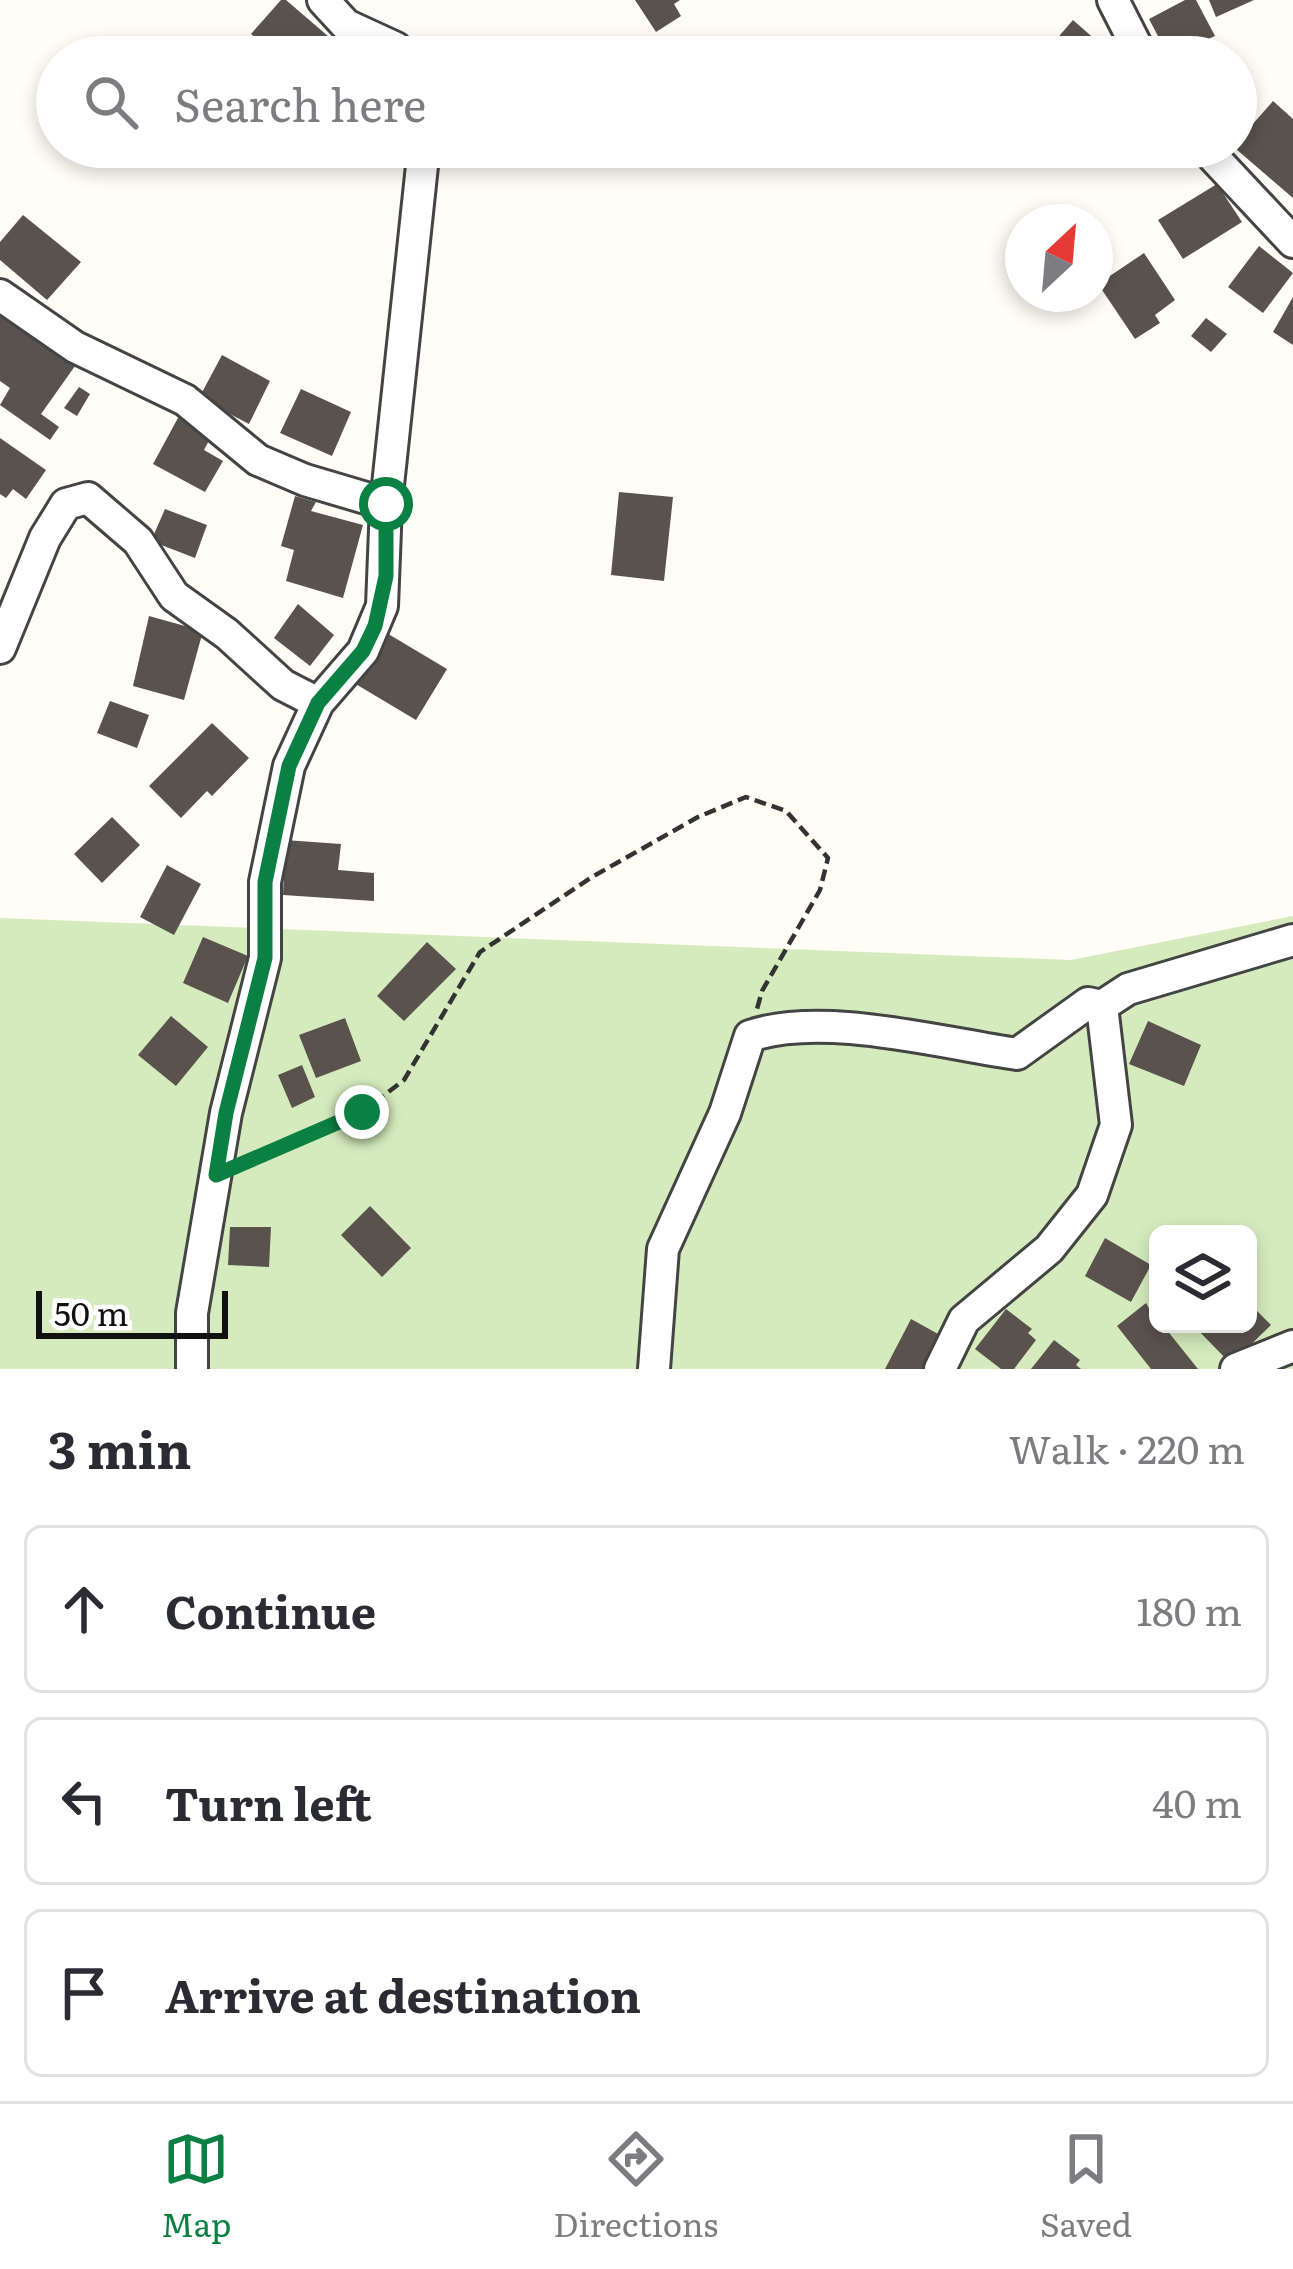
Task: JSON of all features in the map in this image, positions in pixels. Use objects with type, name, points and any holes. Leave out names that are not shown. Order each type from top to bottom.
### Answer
[{"type":"street","points":[[323,0],[346,26],[369,36]]},
{"type":"street","points":[[1113,0],[1131,36]]},
{"type":"street","points":[[192,1369],[192,1313],[226,1113],[265,958],[265,882],[289,766],[318,703],[363,651],[382,606],[386,504],[422,168]]},
{"type":"street","points":[[1224,168],[1293,242]]},
{"type":"street","points":[[0,295],[75,346],[185,400],[258,460],[304,480],[386,504]]},
{"type":"street","points":[[0,648],[45,538],[66,504],[88,498],[138,541],[175,596],[227,634],[283,686],[318,703]]},
{"type":"street","points":[[654,1369],[663,1249],[725,1113],[750,1036],[780,1026],[826,1026],[1017,1054],[1088,1003],[1102,1006],[1128,989],[1293,940]]},
{"type":"street","points":[[940,1369],[964,1320],[1048,1249],[1092,1195],[1116,1125],[1102,1006]]},
{"type":"street","points":[[1236,1369],[1293,1346]]},
{"type":"path","points":[[216,1175],[362,1112],[404,1080],[480,952],[592,877],[746,797],[786,811],[829,858],[820,890],[762,991],[750,1036]]},
{"type":"green space","points":[[1293,916],[1293,1369],[0,1369],[0,918],[1071,960]]},
{"type":"building","points":[[286,0],[328,36],[253,36]]},
{"type":"building","points":[[635,0],[680,0],[674,4],[681,16],[656,32]]},
{"type":"building","points":[[1185,0],[1196,0],[1215,36],[1158,36],[1149,19]]},
{"type":"building","points":[[1209,0],[1254,0],[1216,17]]},
{"type":"building","points":[[1073,20],[1091,36],[1059,36]]},
{"type":"building","points":[[1273,101],[1293,119],[1293,198],[1257,167],[1257,119]]},
{"type":"building","points":[[1217,184],[1242,222],[1183,259],[1158,220]]},
{"type":"building","points":[[23,215],[81,262],[47,300],[0,260],[0,242]]},
{"type":"building","points":[[1259,246],[1293,273],[1263,313],[1228,287]]},
{"type":"building","points":[[1144,253],[1175,300],[1155,315],[1160,323],[1135,339],[1113,306],[1113,274]]},
{"type":"building","points":[[1293,297],[1293,345],[1273,332]]},
{"type":"building","points":[[0,312],[75,366],[41,414],[59,427],[50,440],[0,405],[10,388],[0,381]]},
{"type":"building","points":[[1206,318],[1227,334],[1211,352],[1191,336]]},
{"type":"building","points":[[222,355],[270,381],[249,424],[199,398]]},
{"type":"building","points":[[79,387],[90,394],[77,416],[64,408]]},
{"type":"building","points":[[301,389],[351,412],[332,456],[280,433]]},
{"type":"building","points":[[179,416],[213,433],[204,450],[223,461],[205,492],[153,464]]},
{"type":"building","points":[[0,438],[46,470],[26,499],[13,489],[6,498],[0,494]]},
{"type":"building","points":[[619,492],[673,497],[664,581],[611,575]]},
{"type":"building","points":[[295,496],[316,502],[311,511],[363,525],[343,598],[286,581],[294,550],[281,546]]},
{"type":"building","points":[[165,509],[207,525],[195,558],[151,541]]},
{"type":"building","points":[[298,604],[334,635],[310,666],[274,638]]},
{"type":"building","points":[[149,616],[203,631],[184,700],[133,686]]},
{"type":"building","points":[[385,632],[447,669],[416,720],[354,683]]},
{"type":"building","points":[[110,701],[149,715],[137,748],[97,733]]},
{"type":"building","points":[[212,723],[249,758],[212,796],[207,791],[181,818],[149,786]]},
{"type":"building","points":[[112,817],[140,845],[102,883],[74,854]]},
{"type":"building","points":[[285,840],[341,844],[338,870],[374,873],[374,901],[283,895]]},
{"type":"building","points":[[167,865],[201,884],[174,935],[140,917]]},
{"type":"building","points":[[203,937],[248,956],[228,1003],[183,983]]},
{"type":"building","points":[[427,942],[456,969],[404,1021],[377,996]]},
{"type":"building","points":[[171,1016],[208,1047],[176,1086],[138,1055]]},
{"type":"building","points":[[345,1018],[361,1061],[316,1078],[299,1035]]},
{"type":"building","points":[[1148,1021],[1201,1045],[1184,1086],[1129,1064]]},
{"type":"building","points":[[302,1065],[315,1097],[292,1108],[278,1075]]},
{"type":"building","points":[[370,1206],[411,1248],[382,1277],[341,1235]]},
{"type":"building","points":[[230,1227],[271,1227],[269,1267],[228,1265]]},
{"type":"building","points":[[1105,1238],[1149,1264],[1131,1302],[1085,1276]]},
{"type":"building","points":[[1146,1303],[1149,1333],[1169,1333],[1198,1369],[1151,1369],[1117,1326]]},
{"type":"building","points":[[1006,1309],[1032,1329],[1028,1333],[1036,1340],[1014,1369],[1001,1369],[975,1349]]},
{"type":"building","points":[[1257,1311],[1271,1325],[1231,1364],[1201,1333],[1257,1333]]},
{"type":"building","points":[[911,1319],[940,1335],[923,1369],[885,1369]]},
{"type":"building","points":[[1054,1340],[1080,1360],[1076,1365],[1081,1369],[1031,1369]]},
{"type":"route","points":[[362,1112],[216,1175],[226,1113],[265,958],[265,882],[289,766],[318,703],[363,651],[375,626],[386,576],[386,504]]}]
